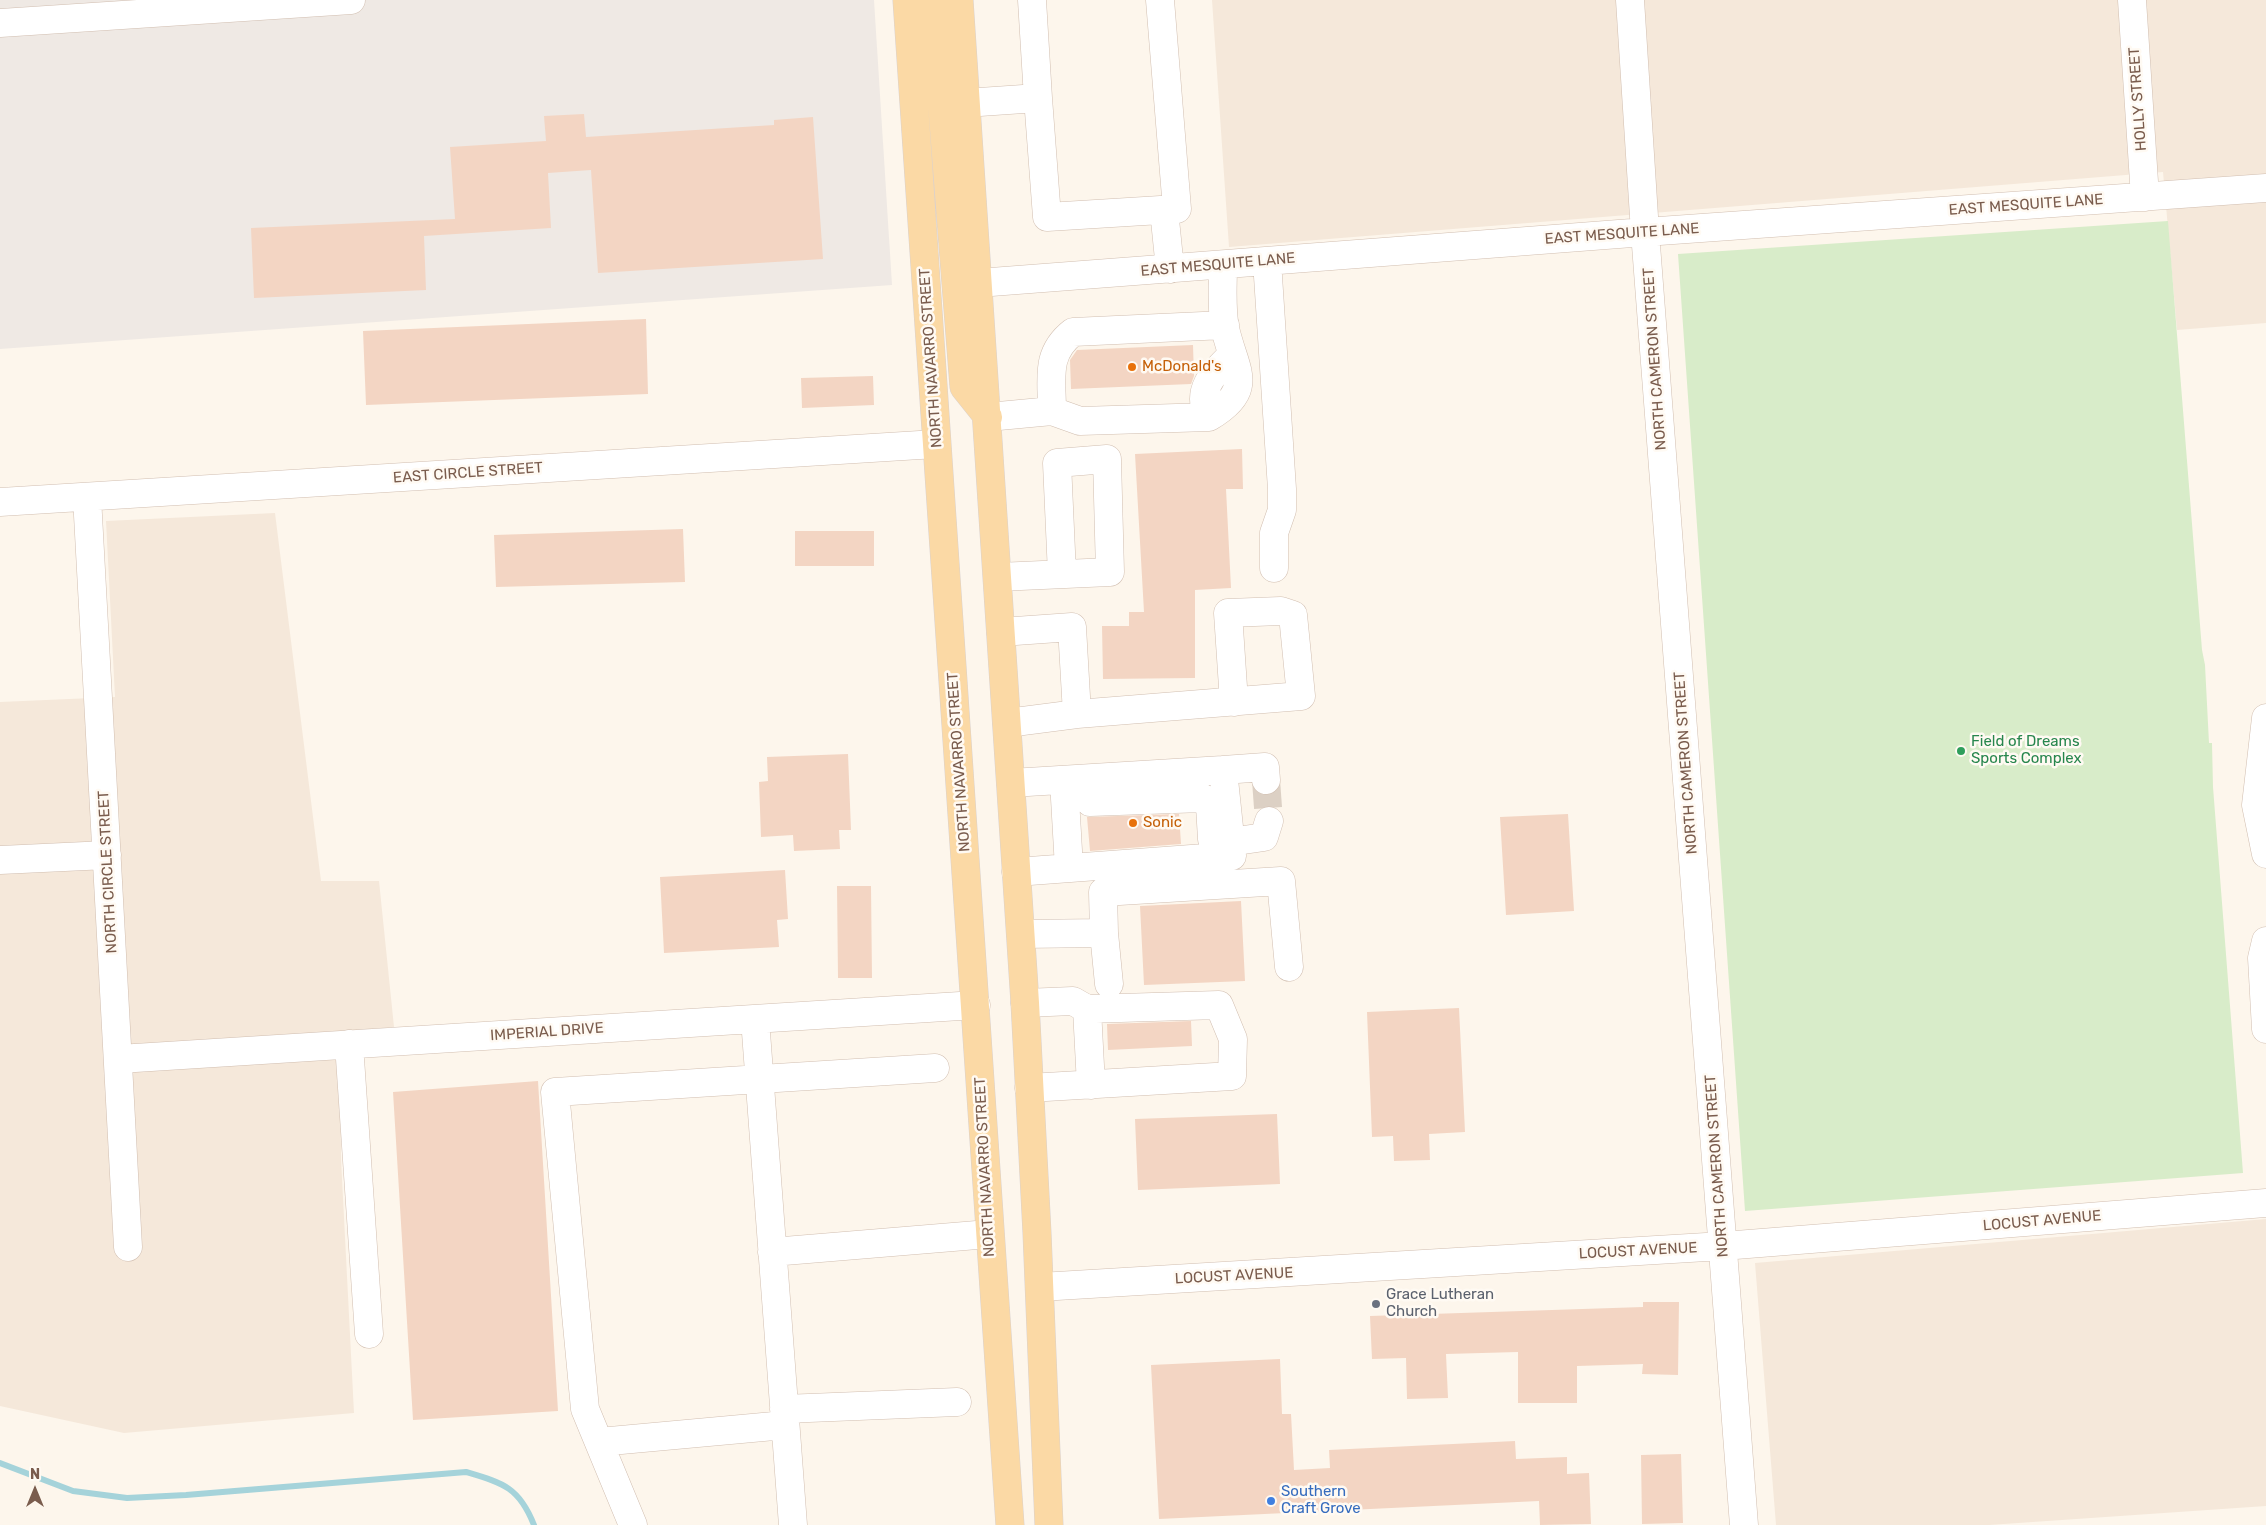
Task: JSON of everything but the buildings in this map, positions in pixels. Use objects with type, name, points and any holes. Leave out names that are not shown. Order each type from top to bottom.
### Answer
[{"type":"main road","name":"NORTH NAVARRO STREET","points":[[907,0],[1010,1525]]},
{"type":"main road","points":[[934,0],[964,387],[988,417]]},
{"type":"main road","points":[[959,0],[988,417],[1025,1003],[1040,1288],[1049,1525]]},
{"type":"street","points":[[0,23],[351,0]]},
{"type":"street","points":[[1032,0],[1046,217],[1177,209],[1160,0]]},
{"type":"street","name":"NORTH CAMERON STREET","points":[[1630,0],[1645,232],[1744,1525]]},
{"type":"street","name":"HOLLY STREET","points":[[2132,0],[2145,197]]},
{"type":"street","points":[[965,103],[1038,98]]},
{"type":"street","name":"EAST MESQUITE LANE","points":[[978,283],[1645,232],[2266,188]]},
{"type":"street","points":[[1164,210],[1170,269]]},
{"type":"street","points":[[1267,261],[1282,489],[1282,510],[1274,533],[1274,568]]},
{"type":"street","points":[[988,417],[1052,410],[1080,421],[1209,417],[1203,407],[1206,384],[1232,355],[1225,325],[1222,265]]},
{"type":"street","points":[[1052,410],[1053,356],[1061,341],[1073,332],[1225,325]]},
{"type":"street","name":"EAST CIRCLE STREET","points":[[0,502],[936,444]]},
{"type":"street","name":"NORTH CIRCLE STREET","points":[[87,497],[128,1248]]},
{"type":"street","points":[[998,577],[1062,574]]},
{"type":"street","points":[[1001,632],[1072,627],[1077,714]]},
{"type":"street","points":[[1007,723],[1077,714],[1234,702]]},
{"type":"street","points":[[2266,718],[2261,809],[2266,854]]},
{"type":"street","points":[[1011,783],[1067,781],[1265,767],[1266,780]]},
{"type":"street","points":[[1222,770],[1222,850]]},
{"type":"street","points":[[1067,781],[1090,802],[1202,798],[1210,806],[1222,850]]},
{"type":"street","points":[[1067,781],[1069,868]]},
{"type":"street","points":[[1016,872],[1069,868],[1222,850],[1264,837],[1270,822]]},
{"type":"street","points":[[0,860],[107,855]]},
{"type":"street","points":[[1109,984],[1104,933],[1103,892],[1281,881],[1289,967]]},
{"type":"street","points":[[1020,934],[1104,933]]},
{"type":"street","points":[[2266,941],[2262,958],[2266,1029]]},
{"type":"street","points":[[1025,1003],[1074,1001],[1087,1009],[1219,1005],[1233,1039],[1232,1076],[1029,1088]]},
{"type":"street","name":"IMPERIAL DRIVE","points":[[118,1059],[976,1005]]},
{"type":"street","points":[[1087,1009],[1091,1085]]},
{"type":"street","points":[[755,1019],[793,1525]]},
{"type":"street","points":[[349,1044],[369,1334]]},
{"type":"street","points":[[634,1525],[585,1409],[555,1092],[934,1068]]},
{"type":"street","name":"LOCUST AVENUE","points":[[1040,1288],[1723,1246],[2266,1203]]},
{"type":"street","points":[[772,1252],[989,1234]]},
{"type":"street","points":[[599,1442],[785,1417],[957,1402]]},
{"type":"shaded area","points":[[0,0],[874,0],[892,285],[0,349]]},
{"type":"shaded area","points":[[1212,0],[2266,0],[2266,323],[2177,330],[2163,172],[1229,247]]},
{"type":"shaded area","points":[[275,513],[321,881],[379,881],[394,1027],[340,1032],[341,1159],[354,1413],[124,1433],[0,1406],[0,702],[115,697],[106,521]]},
{"type":"shaded area","points":[[2266,1219],[2266,1506],[1989,1525],[1776,1525],[1755,1263]]},
{"type":"green space","name":"Field of Dreams Sports Complex","points":[[2168,221],[2202,650],[2205,665],[2209,743],[2212,743],[2213,787],[2243,1173],[1745,1211],[1678,254]]},
{"type":"waterway","points":[[0,1463],[73,1491],[127,1498],[186,1495],[466,1472],[500,1484],[516,1494],[534,1525]]},
{"type":"tunnel","points":[[1266,780],[1269,821]]},
{"type":"place","name":"McDonald's","points":[[1132,367]]},
{"type":"place","name":"Field of Dreams Sports Complex","points":[[1961,751]]},
{"type":"place","name":"Sonic","points":[[1133,823]]},
{"type":"place","name":"Grace Lutheran Church","points":[[1376,1304]]},
{"type":"place","name":"Southern Craft Grove","points":[[1271,1501]]}]
